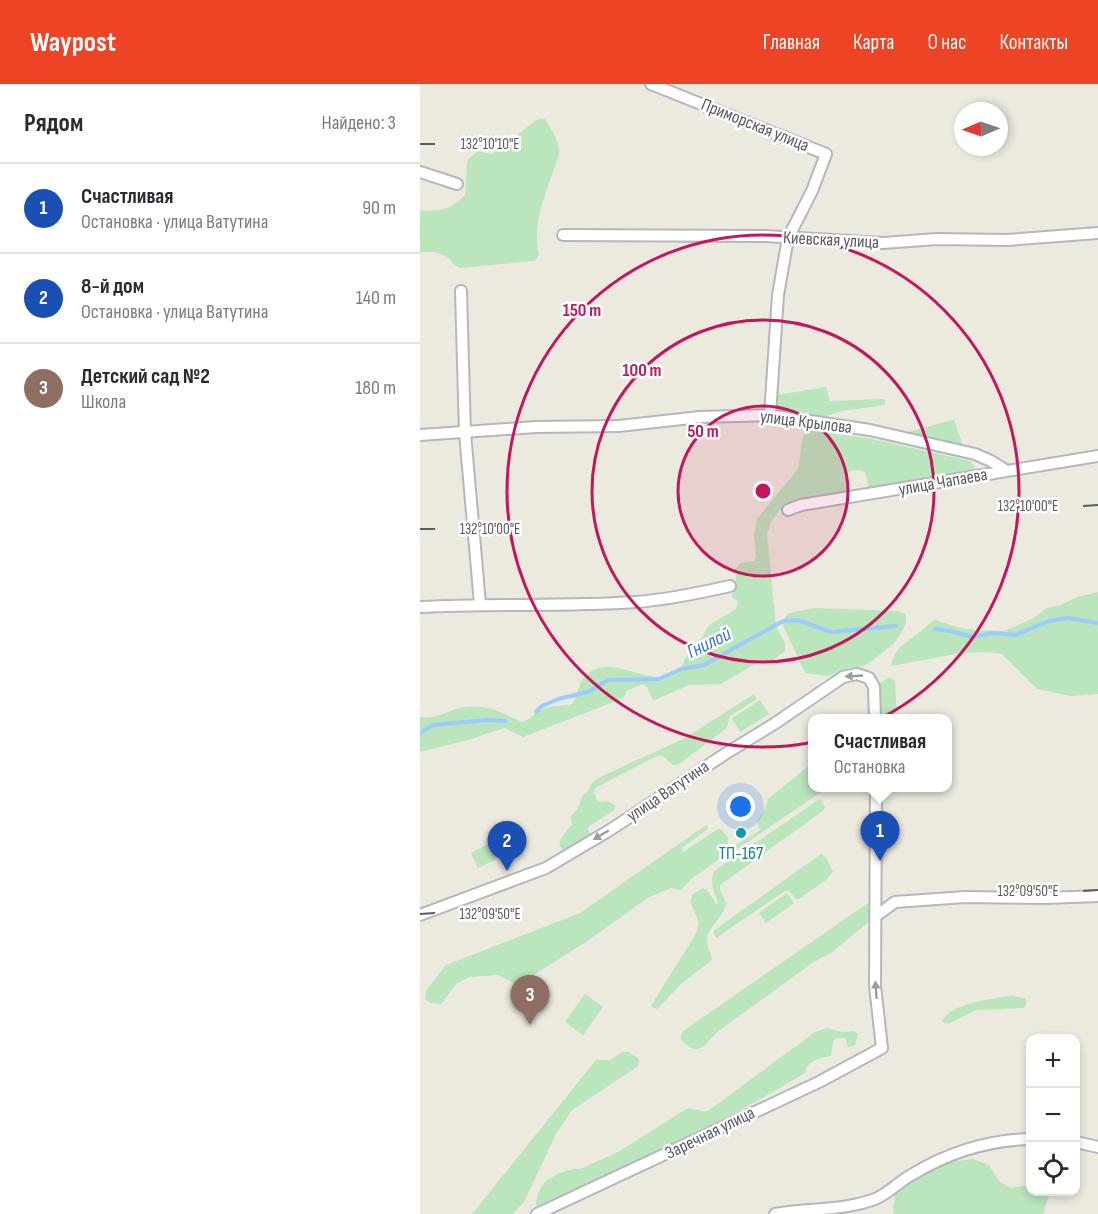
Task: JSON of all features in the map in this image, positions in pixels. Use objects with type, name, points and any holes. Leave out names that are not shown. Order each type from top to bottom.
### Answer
[{"type":"street","name":"Приморская улица","points":[[651,84],[826,154],[812,190],[788,238]]},
{"type":"street","points":[[420,172],[457,184]]},
{"type":"street","name":"Киевская улица","points":[[563,235],[765,236],[883,243],[944,238],[1006,240],[1098,233]]},
{"type":"street","points":[[770,415],[778,295],[788,238]]},
{"type":"street","points":[[461,291],[465,433],[480,604]]},
{"type":"street","name":"улица Крылова","points":[[420,435],[536,427],[619,426],[700,417],[770,415],[870,430],[975,454],[1005,470]]},
{"type":"street","name":"улица Чапаева","points":[[788,510],[801,505],[1098,456]]},
{"type":"street","points":[[420,607],[637,602],[730,586]]},
{"type":"street","name":"улица Ватутина","points":[[420,915],[546,868],[610,830],[843,677],[857,674],[869,678],[874,687],[875,714]]},
{"type":"street","points":[[876,792],[876,916]]},
{"type":"street","points":[[876,916],[895,902],[966,897],[1098,896]]},
{"type":"street","name":"Заречная улица","points":[[537,1214],[819,1082],[882,1048],[875,986],[876,916]]},
{"type":"street","points":[[775,1214],[833,1208],[872,1200],[885,1195],[911,1174],[972,1147],[1026,1139]]},
{"type":"street","points":[[1080,1143],[1098,1147]]},
{"type":"green space","points":[[538,119],[545,119],[547,122],[555,137],[559,152],[540,212],[537,233],[539,254],[535,261],[461,268],[442,254],[420,252],[420,211],[445,209],[455,204],[465,195],[467,161],[477,151],[492,154]]},
{"type":"green space","points":[[826,387],[830,401],[883,399],[885,405],[842,411],[820,418],[775,411],[774,398],[777,395]]},
{"type":"green space","points":[[954,420],[963,446],[961,449],[904,433]]},
{"type":"green space","points":[[812,430],[867,438],[970,461],[975,466],[974,474],[869,489],[865,472],[850,471],[847,475],[848,491],[844,494],[784,504],[771,522],[767,534],[776,626],[785,643],[785,651],[772,661],[760,661],[721,684],[689,685],[655,700],[643,684],[626,691],[625,696],[619,700],[523,737],[504,728],[420,752],[420,717],[434,716],[467,707],[483,707],[522,722],[546,708],[572,704],[582,679],[595,669],[618,668],[653,677],[664,677],[677,672],[687,655],[699,644],[709,626],[736,609],[738,601],[732,597],[736,581],[735,570],[740,563],[754,561],[756,556],[754,535],[757,519],[798,469],[803,436]]},
{"type":"green space","points":[[1098,592],[1098,694],[1071,696],[1037,689],[1002,654],[988,652],[961,653],[891,666],[893,658],[902,646],[932,621],[936,620],[960,628],[1004,631],[1034,618],[1047,608]]},
{"type":"green space","points":[[816,608],[898,611],[906,614],[906,623],[893,644],[863,666],[828,676],[805,673],[783,625],[784,619],[788,613]]},
{"type":"green space","points":[[888,678],[895,681],[897,714],[878,714],[878,684]]},
{"type":"green space","points":[[754,694],[757,699],[730,716],[727,728],[679,764],[673,765],[662,755],[657,756],[595,788],[594,792],[598,802],[608,801],[616,806],[613,811],[589,826],[591,836],[565,852],[561,849],[561,838],[572,824],[570,817],[578,808],[583,795],[598,778],[685,738]]},
{"type":"green space","points":[[760,700],[769,714],[740,732],[732,718]]},
{"type":"green space","points":[[808,766],[808,792],[821,792],[733,852],[731,851],[731,848],[760,830],[757,823],[768,799]]},
{"type":"green space","points":[[820,799],[825,807],[824,810],[720,885],[726,903],[708,936],[707,945],[712,960],[682,983],[657,1009],[651,1007],[696,934],[699,923],[690,901],[693,894],[703,888],[707,890],[717,905],[712,883],[714,871]]},
{"type":"green space","points":[[706,825],[708,829],[682,848],[683,852],[718,829],[722,830],[728,838],[728,853],[691,879],[681,890],[671,888],[649,897],[586,942],[517,985],[498,975],[470,977],[457,983],[441,1004],[431,1003],[425,999],[427,989],[446,965],[580,913]]},
{"type":"green space","points":[[495,840],[495,860],[478,868],[471,853]]},
{"type":"green space","points":[[821,854],[826,857],[833,872],[826,880],[799,899],[796,899],[789,891],[785,891],[716,938],[713,931]]},
{"type":"green space","points":[[787,893],[794,903],[766,923],[759,913]]},
{"type":"green space","points":[[868,903],[872,903],[872,919],[831,953],[812,963],[720,1030],[699,1049],[694,1049],[682,1041],[683,1031]]},
{"type":"green space","points":[[585,994],[603,1007],[583,1035],[565,1022]]},
{"type":"green space","points":[[1011,996],[1024,998],[1027,1001],[1024,1008],[976,1010],[948,1024],[942,1022],[952,1011],[962,1006]]},
{"type":"green space","points":[[827,1028],[842,1032],[854,1031],[858,1034],[855,1046],[848,1047],[845,1038],[836,1038],[833,1042],[831,1056],[811,1062],[805,1073],[741,1110],[608,1176],[541,1207],[536,1206],[541,1188],[551,1178],[566,1171],[580,1169],[620,1151],[686,1109],[708,1111],[815,1032]]},
{"type":"green space","points":[[622,1052],[629,1052],[639,1059],[638,1066],[572,1110],[556,1134],[524,1202],[513,1214],[472,1214],[596,1060],[610,1060]]},
{"type":"green space","points":[[973,1159],[989,1165],[999,1181],[1010,1188],[1026,1186],[1026,1196],[1049,1196],[1043,1214],[894,1214],[895,1194],[918,1175],[950,1162]]},
{"type":"waterway","name":"Гнилой","points":[[935,629],[972,637],[993,633],[1016,635],[1049,621],[1068,618],[1098,623]]},
{"type":"waterway","name":"Гнилой","points":[[536,712],[542,706],[558,699],[588,692],[608,680],[659,679],[681,669],[704,665],[783,621],[798,620],[831,632],[896,626]]},
{"type":"waterway","name":"Гнилой","points":[[420,733],[433,725],[487,720],[505,721]]},
{"type":"place","name":"ТП-167","points":[[741,833]]},
{"type":"place","name":"Счастливая","points":[[880,861]]},
{"type":"place","name":"8-й дом","points":[[507,871]]},
{"type":"place","name":"Детский сад №2","points":[[530,1025]]}]
